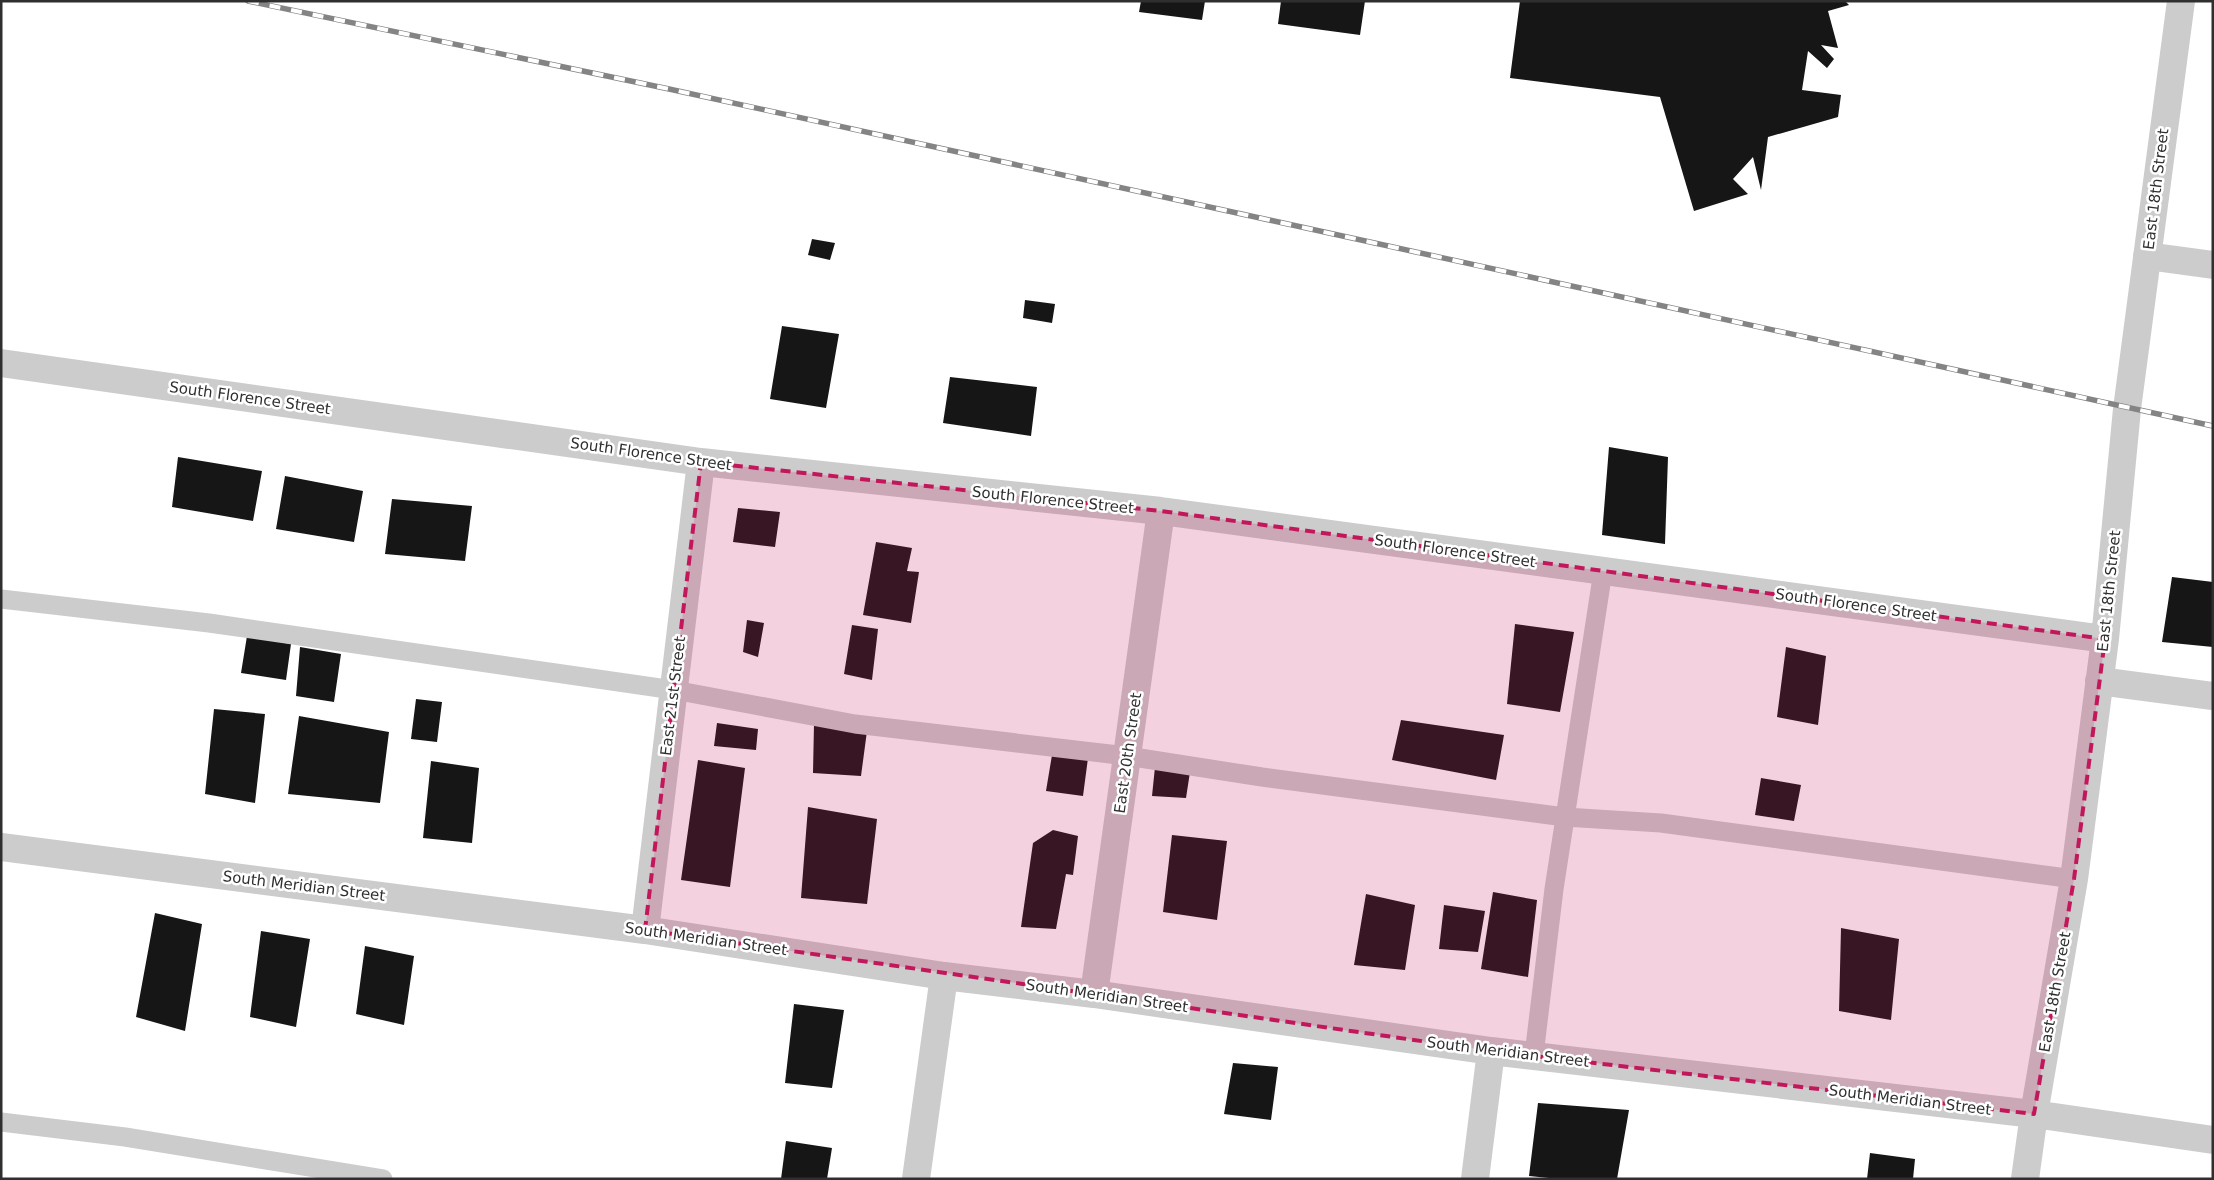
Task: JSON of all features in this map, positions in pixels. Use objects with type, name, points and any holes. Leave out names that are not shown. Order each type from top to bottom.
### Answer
[{"type":"street","name":"East 18th Street","points":[[2025,1179],[2034,1114],[2074,879],[2105,639],[2127,409],[2181,1]]},
{"type":"street","points":[[2147,256],[2213,265]]},
{"type":"street","name":"South Florence Street","points":[[1,363],[701,462],[1161,511],[2105,639]]},
{"type":"street","name":"East 21st Street","points":[[646,930],[701,462]]},
{"type":"street","name":"East 20th Street","points":[[1094,994],[1161,511]]},
{"type":"street","points":[[2100,681],[2213,696]]},
{"type":"street","name":"South Meridian Street","points":[[1,847],[646,930],[944,976],[1094,994],[1491,1051],[2034,1114],[2213,1140]]},
{"type":"street","points":[[916,1179],[944,976]]},
{"type":"street","points":[[1475,1179],[1491,1051]]},
{"type":"lane","points":[[1534,1055],[1554,889],[1602,571]]},
{"type":"lane","points":[[1,599],[209,623],[674,690],[855,724],[1127,756],[1262,777],[1565,817],[1661,823],[2074,879]]},
{"type":"lane","points":[[1,1122],[125,1137],[383,1179]]},
{"type":"highlighted area","points":[[701,462],[1161,511],[2105,639],[2074,879],[2034,1114],[1491,1051],[645,930]]},
{"type":"building","points":[[1141,1],[1205,1],[1202,20],[1139,12]]},
{"type":"building","points":[[1281,1],[1365,1],[1360,35],[1278,24]]},
{"type":"building","points":[[1520,1],[1845,1],[1849,5],[1828,11],[1838,48],[1821,45],[1834,59],[1827,68],[1808,51],[1802,90],[1841,95],[1838,117],[1768,137],[1761,190],[1753,157],[1733,179],[1748,194],[1694,211],[1660,97],[1510,78]]},
{"type":"building","points":[[812,239],[835,243],[830,260],[808,255]]},
{"type":"building","points":[[1025,300],[1055,304],[1052,323],[1023,318]]},
{"type":"building","points":[[782,326],[839,334],[826,408],[770,399]]},
{"type":"building","points":[[950,377],[1037,387],[1031,436],[943,423]]},
{"type":"building","points":[[1609,447],[1668,457],[1665,544],[1602,535]]},
{"type":"building","points":[[178,457],[262,471],[253,521],[172,507]]},
{"type":"building","points":[[285,476],[363,491],[354,542],[276,529]]},
{"type":"building","points":[[392,499],[472,506],[465,561],[385,554]]},
{"type":"building","points":[[738,508],[780,512],[775,547],[733,542]]},
{"type":"building","points":[[876,542],[912,548],[907,571],[919,572],[911,623],[863,615]]},
{"type":"building","points":[[2172,577],[2213,582],[2213,647],[2162,642]]},
{"type":"building","points":[[747,620],[764,623],[758,657],[743,652]]},
{"type":"building","points":[[1515,624],[1574,632],[1560,712],[1507,704]]},
{"type":"building","points":[[852,625],[878,629],[872,680],[844,674]]},
{"type":"building","points":[[247,636],[291,644],[286,680],[241,673]]},
{"type":"building","points":[[300,647],[341,654],[334,702],[296,696]]},
{"type":"building","points":[[1786,647],[1826,656],[1818,725],[1777,717]]},
{"type":"building","points":[[416,699],[442,702],[437,742],[411,739]]},
{"type":"building","points":[[214,709],[265,714],[255,803],[205,794]]},
{"type":"building","points":[[299,716],[389,732],[380,803],[288,794]]},
{"type":"building","points":[[1401,720],[1504,735],[1496,780],[1392,760]]},
{"type":"building","points":[[717,723],[758,729],[756,750],[714,746]]},
{"type":"building","points":[[814,724],[867,731],[861,776],[813,773]]},
{"type":"building","points":[[1052,755],[1088,758],[1083,796],[1046,791]]},
{"type":"building","points":[[698,760],[745,768],[730,887],[681,880]]},
{"type":"building","points":[[431,761],[479,768],[472,843],[423,838]]},
{"type":"building","points":[[1155,767],[1190,772],[1186,798],[1152,796]]},
{"type":"building","points":[[1761,778],[1801,785],[1794,821],[1755,815]]},
{"type":"building","points":[[808,807],[877,819],[867,904],[801,898]]},
{"type":"building","points":[[1053,830],[1078,836],[1073,875],[1066,874],[1056,929],[1021,927],[1033,843]]},
{"type":"building","points":[[1172,835],[1227,841],[1217,920],[1163,912]]},
{"type":"building","points":[[1493,892],[1537,900],[1528,977],[1481,969]]},
{"type":"building","points":[[1366,894],[1415,905],[1405,970],[1354,965]]},
{"type":"building","points":[[1444,905],[1485,911],[1478,952],[1439,949]]},
{"type":"building","points":[[155,913],[202,924],[185,1031],[136,1017]]},
{"type":"building","points":[[1841,928],[1899,939],[1891,1020],[1839,1011]]},
{"type":"building","points":[[261,931],[310,939],[296,1027],[250,1017]]},
{"type":"building","points":[[365,946],[414,956],[404,1025],[356,1014]]},
{"type":"building","points":[[794,1004],[844,1010],[832,1088],[785,1083]]},
{"type":"building","points":[[1233,1063],[1278,1067],[1271,1120],[1224,1114]]},
{"type":"building","points":[[1538,1103],[1629,1110],[1617,1179],[1559,1179],[1529,1176]]},
{"type":"building","points":[[786,1141],[832,1148],[827,1179],[781,1179]]},
{"type":"building","points":[[1870,1153],[1915,1159],[1913,1179],[1867,1179]]},
{"type":"railway","points":[[248,1],[669,89],[2213,426]]}]
